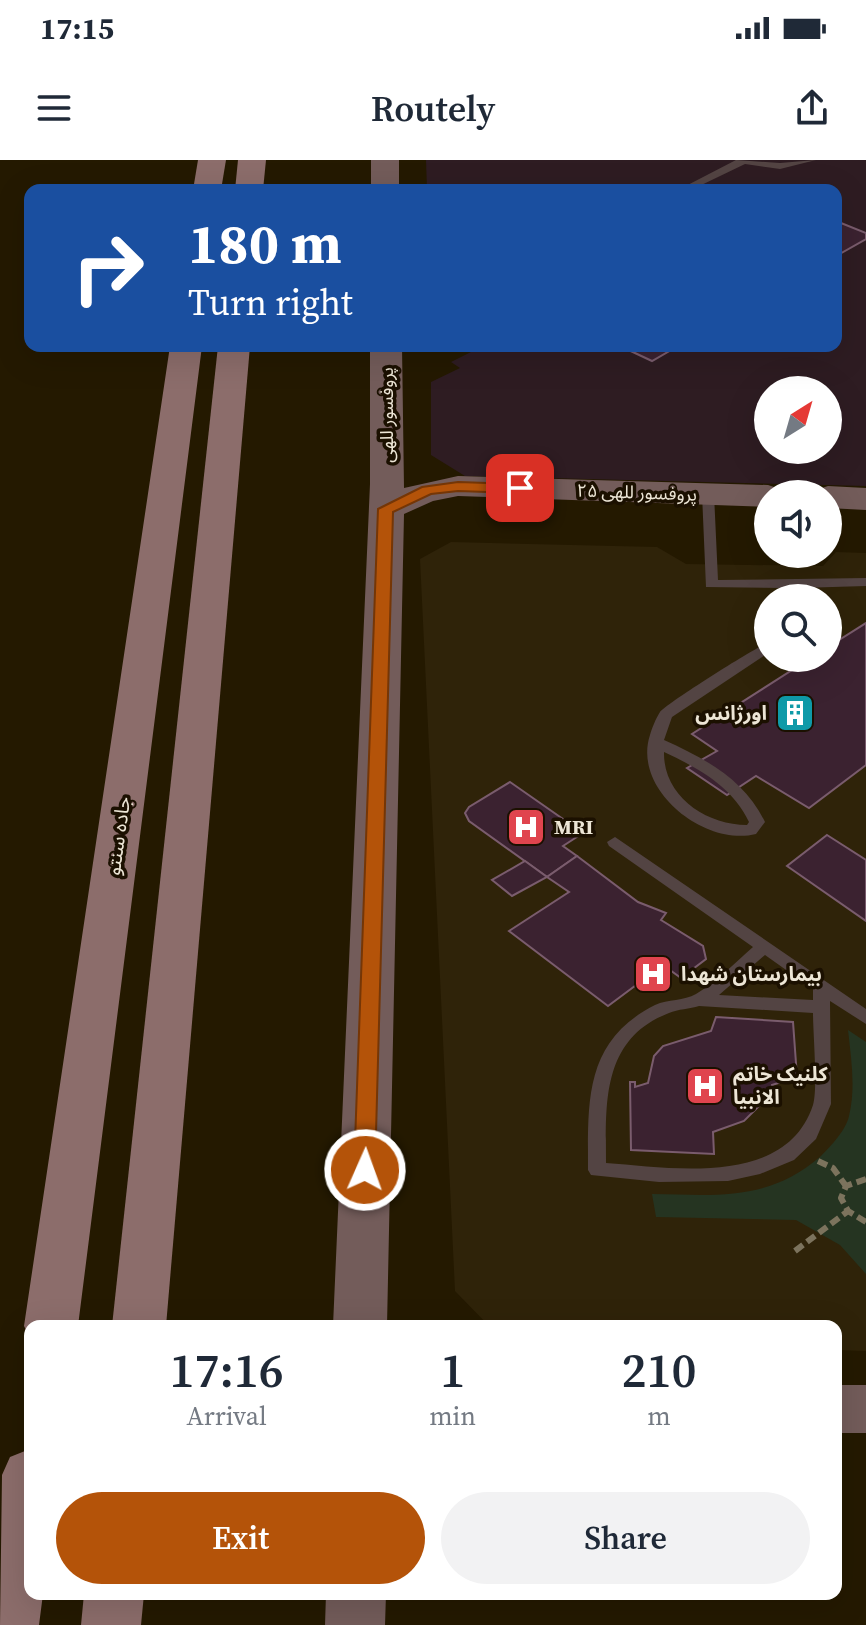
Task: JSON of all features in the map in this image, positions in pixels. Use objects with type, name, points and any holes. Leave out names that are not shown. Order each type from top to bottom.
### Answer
[{"type":"main road","points":[[208,184],[212,160]]},
{"type":"main road","points":[[250,184],[252,160]]},
{"type":"main road","name":"جاده سنتو","points":[[52,1320],[185,352]]},
{"type":"main road","points":[[140,1320],[233,352]]},
{"type":"main road","points":[[9,1625],[24,1518]]},
{"type":"main road","points":[[111,1625],[113,1600]]},
{"type":"street","points":[[385,160],[385,184]]},
{"type":"street","name":"پروفسور للهی","points":[[372,1316],[386,352]]},
{"type":"street","points":[[386,482],[427,490],[458,486]]},
{"type":"street","points":[[386,482],[458,486]]},
{"type":"street","name":"پروفسور للهی ۲۵","points":[[458,486],[754,496]]},
{"type":"street","points":[[842,498],[866,499]]},
{"type":"street","points":[[842,1409],[866,1409]]},
{"type":"street","points":[[355,1625],[356,1600]]},
{"type":"lane","points":[[695,184],[742,160],[780,166],[811,160]]},
{"type":"lane","points":[[708,494],[711,584],[754,584]]},
{"type":"lane","points":[[790,584],[866,582]]},
{"type":"lane","points":[[655,742],[688,757],[740,793],[757,822],[751,830],[717,828],[691,816],[676,802],[656,767],[655,742],[657,729],[666,714],[754,656]]},
{"type":"lane","points":[[615,842],[864,1014]]},
{"type":"lane","points":[[699,1000],[764,947]]},
{"type":"lane","points":[[821,987],[823,1102],[814,1126],[801,1145],[766,1165],[717,1177],[597,1170],[598,1080],[610,1051],[637,1024],[663,1008],[699,1000],[821,1007]]},
{"type":"path","points":[[794,1149],[833,1168],[846,1186]]},
{"type":"path","points":[[866,1179],[846,1186],[841,1198],[848,1211],[866,1222]]},
{"type":"path","points":[[795,1251],[848,1211]]},
{"type":"shaded area","points":[[426,160],[866,160],[866,486],[842,485],[842,480],[754,480],[754,483],[465,476],[431,455],[431,382],[460,368],[451,362],[471,352],[842,352],[842,184],[427,184]]},
{"type":"shaded area","name":"بیمارستان شهدا","points":[[451,542],[657,547],[686,564],[754,565],[754,568],[842,568],[842,552],[866,553],[866,1351],[842,1350],[842,1320],[483,1320],[455,1291],[420,559]]},
{"type":"green space","points":[[848,1030],[866,1042],[866,1274],[840,1245],[796,1220],[656,1217],[652,1194],[720,1195],[761,1189],[801,1171],[821,1156],[841,1132],[849,1116],[853,1084]]},
{"type":"building","points":[[842,223],[866,233],[866,239],[842,253]]},
{"type":"building","points":[[633,352],[668,352],[652,361]]},
{"type":"building","name":"اورژانس","points":[[866,623],[866,765],[809,808],[756,776],[727,795],[687,768],[717,751],[692,734],[789,672],[842,672],[842,638]]},
{"type":"building","name":"MRI","points":[[510,782],[583,833],[563,846],[577,856],[547,877],[469,821],[465,813],[469,807]]},
{"type":"building","points":[[827,835],[866,860],[866,921],[787,866]]},
{"type":"building","points":[[577,856],[638,902],[666,913],[661,920],[703,946],[706,959],[681,978],[663,965],[608,1006],[509,931],[569,892],[547,877]]},
{"type":"building","points":[[525,861],[547,877],[512,896],[492,880]]},
{"type":"building","name":"کلنیک خاتم الانبیا","points":[[716,1017],[793,1022],[797,1077],[772,1085],[772,1093],[744,1121],[713,1132],[714,1154],[631,1150],[630,1082],[635,1082],[635,1087],[648,1083],[654,1056],[663,1046],[711,1031]]},
{"type":"place","name":"اورژانس","points":[[795,713]]},
{"type":"place","name":"MRI","points":[[526,827]]},
{"type":"place","name":"بیمارستان شهدا","points":[[653,974]]},
{"type":"place","name":"کلنیک خاتم الانبیا","points":[[705,1086]]},
{"type":"route","points":[[365,1170],[386,509],[427,490],[458,486],[520,488]]}]
